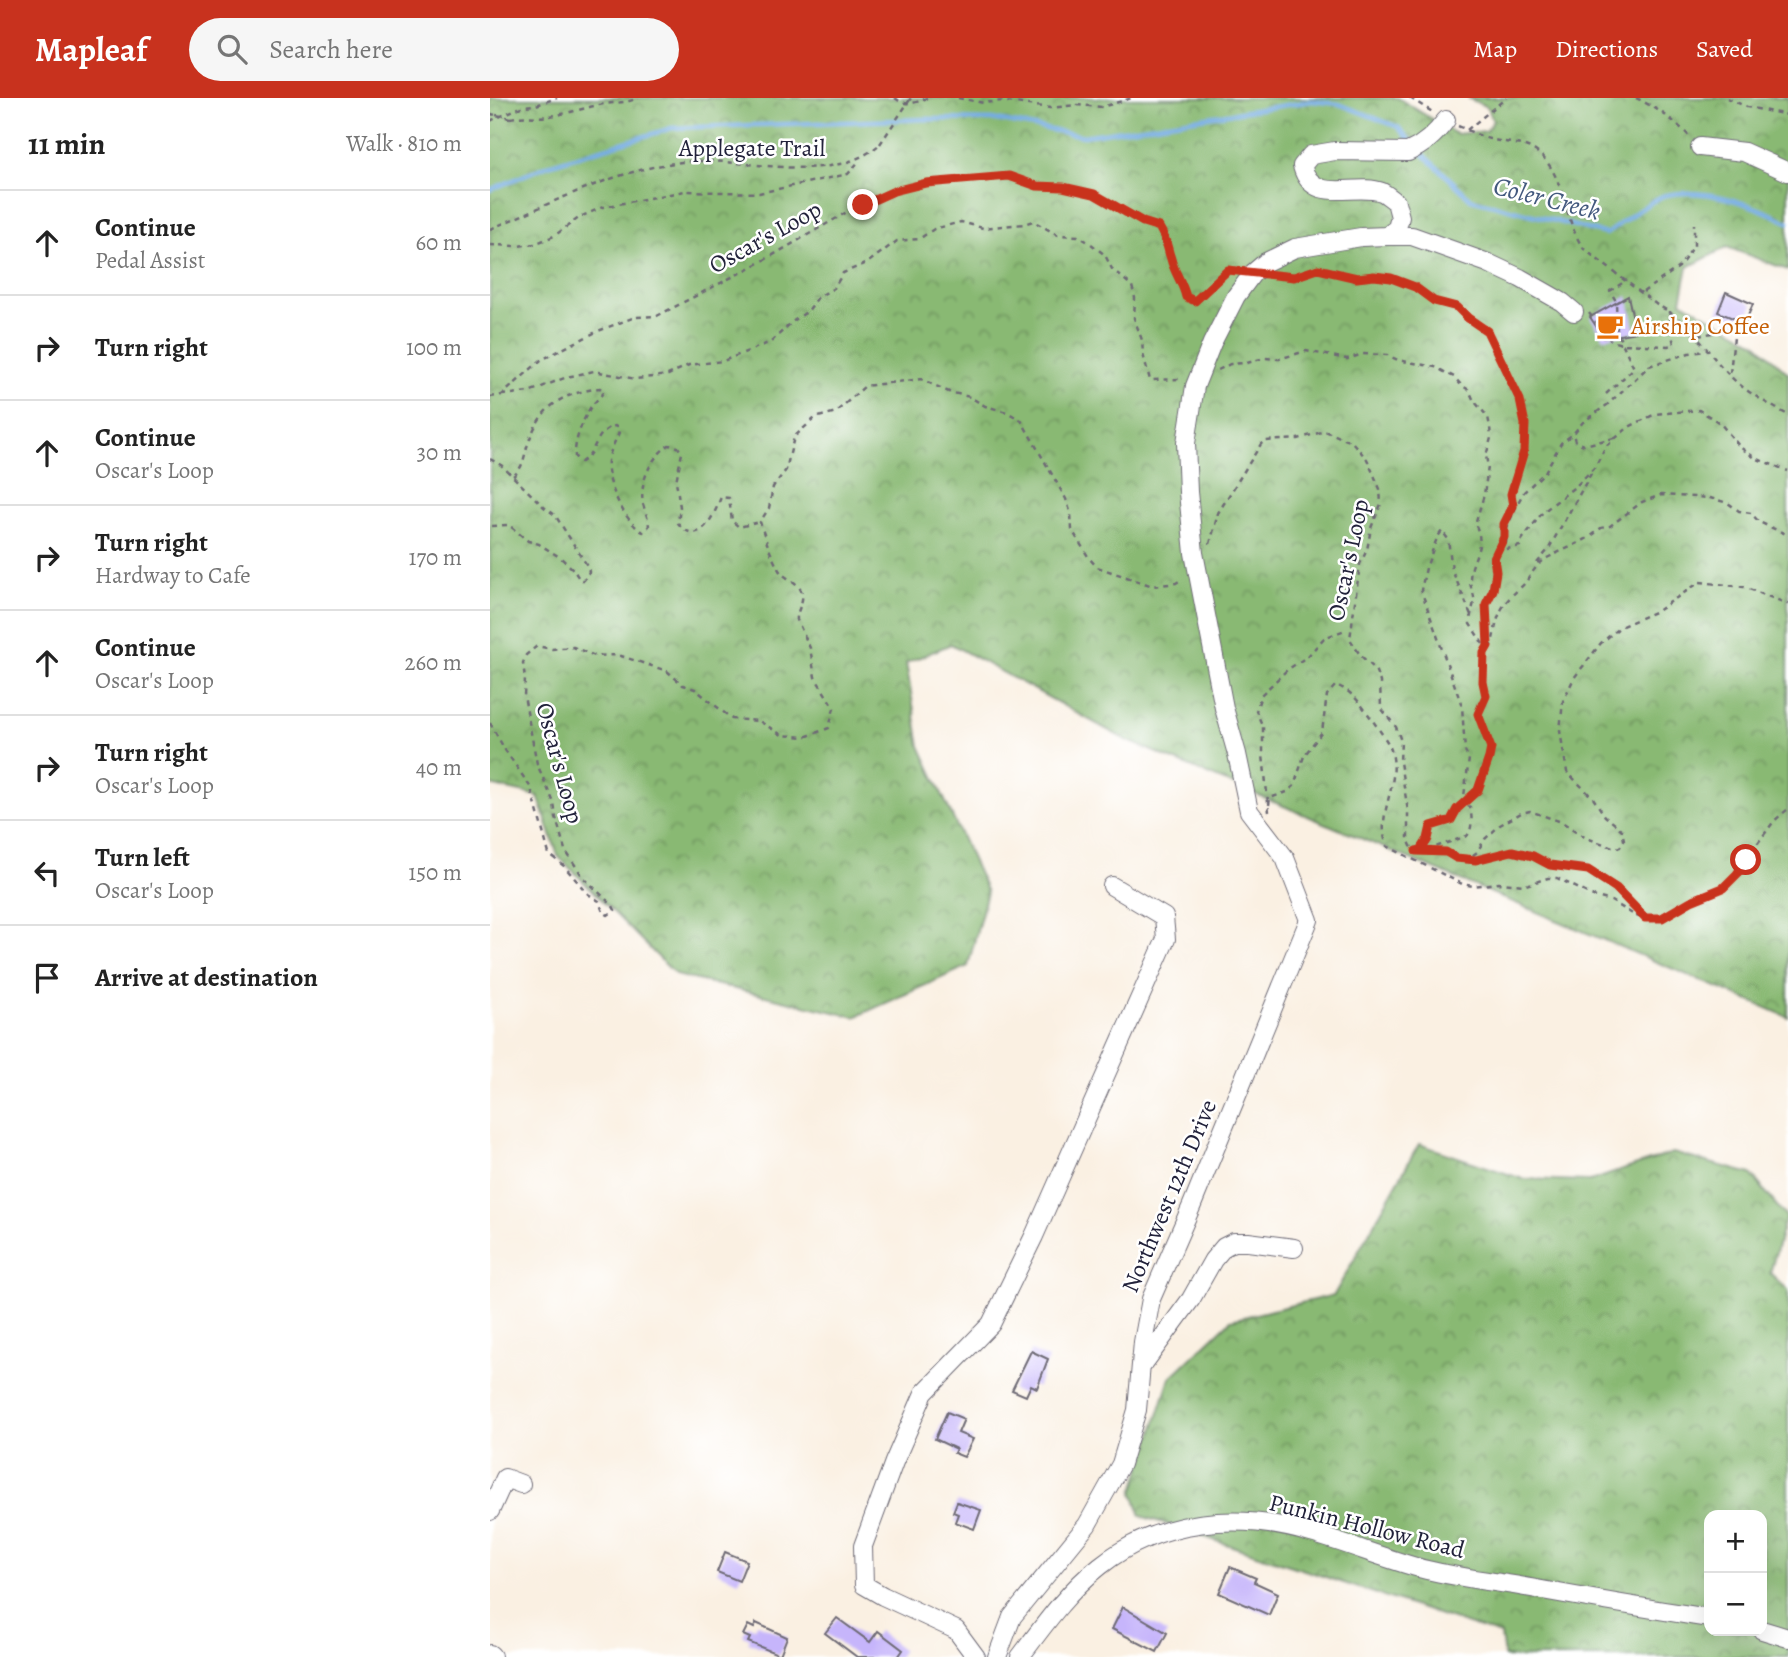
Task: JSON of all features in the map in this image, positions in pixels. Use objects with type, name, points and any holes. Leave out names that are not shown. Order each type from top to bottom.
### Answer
[{"type":"street","points":[[1387,236],[1396,228],[1400,217],[1396,202],[1381,192],[1319,188],[1305,178],[1302,166],[1311,155],[1335,151],[1408,152],[1438,131],[1446,120]]},
{"type":"street","points":[[1700,147],[1744,152],[1788,172]]},
{"type":"street","points":[[1253,273],[1266,262],[1295,248],[1360,237],[1412,236],[1488,263],[1541,289],[1574,312]]},
{"type":"street","name":"Northwest 12th Drive","points":[[997,1657],[1012,1617],[1065,1554],[1107,1492],[1121,1464],[1137,1410],[1146,1318],[1151,1299],[1309,920],[1285,858],[1249,811],[1224,708],[1191,528],[1186,443],[1195,386],[1212,343],[1237,296],[1253,273]]},
{"type":"street","points":[[976,1657],[956,1630],[864,1585],[863,1546],[894,1462],[924,1393],[991,1324],[1034,1236],[1166,939],[1164,917],[1112,886]]},
{"type":"street","points":[[1141,1367],[1191,1299],[1213,1260],[1224,1247],[1234,1242],[1248,1242],[1294,1248]]},
{"type":"street","points":[[490,1511],[505,1478],[521,1484]]},
{"type":"street","name":"Punkin Hollow Road","points":[[1020,1657],[1068,1597],[1112,1557],[1130,1545],[1157,1533],[1186,1525],[1217,1522],[1246,1521],[1309,1532],[1430,1571],[1704,1617]]},
{"type":"street","points":[[1767,1632],[1788,1638]]},
{"type":"path","points":[[490,121],[523,106],[557,98]]},
{"type":"path","points":[[490,114],[510,118],[522,115],[555,115],[596,105],[630,102],[638,98]]},
{"type":"path","points":[[895,98],[911,104],[927,98]]},
{"type":"path","name":"Applegate Trail","points":[[490,229],[592,186],[640,170],[682,162],[705,161],[831,166],[862,158],[880,144],[911,98]]},
{"type":"path","points":[[958,98],[984,103],[1001,101],[1051,108],[1102,107],[1132,98]]},
{"type":"path","points":[[1467,130],[1506,98]]},
{"type":"path","points":[[1636,98],[1655,107],[1679,125],[1700,147]]},
{"type":"path","points":[[1727,98],[1747,107],[1788,115]]},
{"type":"path","points":[[1491,140],[1531,148],[1547,160],[1558,181],[1576,238],[1584,249],[1628,280],[1657,305],[1670,311],[1698,336],[1707,351],[1730,376],[1770,406],[1788,415]]},
{"type":"path","points":[[490,245],[534,244],[603,207],[685,191],[759,193],[848,174],[862,158]]},
{"type":"path","name":"Oscar's Loop","points":[[490,397],[502,395],[541,360],[598,331],[635,317],[657,316],[761,262],[854,208],[894,191],[926,183],[1009,176],[1037,186],[1063,187],[1094,194],[1143,222],[1159,227],[1169,244],[1171,260],[1183,283],[1186,297],[1195,301],[1228,270],[1294,277],[1318,269],[1357,278],[1391,278],[1415,287],[1434,301],[1457,307],[1487,331],[1520,400],[1525,424],[1524,451],[1512,488],[1513,506],[1504,524],[1504,537]]},
{"type":"path","points":[[1643,292],[1679,267],[1694,246],[1695,224]]},
{"type":"path","points":[[1606,394],[1634,368],[1617,332],[1616,301],[1610,291],[1628,280]]},
{"type":"path","points":[[1574,312],[1591,313],[1612,341],[1668,346],[1674,344],[1670,311]]},
{"type":"path","points":[[1730,376],[1738,320]]},
{"type":"path","points":[[1670,326],[1682,323]]},
{"type":"path","points":[[1698,336],[1735,328]]},
{"type":"path","points":[[1416,851],[1421,850],[1428,839],[1431,826],[1451,820],[1457,809],[1478,790],[1491,748],[1478,714],[1486,696],[1483,682],[1484,653],[1488,646],[1486,604],[1493,590],[1496,572],[1494,558],[1524,492],[1545,472],[1561,443],[1649,366],[1689,353],[1707,351]]},
{"type":"path","points":[[513,476],[519,472],[529,441],[550,406],[559,398],[600,388],[604,390],[601,397],[592,405],[582,424],[575,457],[581,462],[587,458],[598,437],[608,427],[615,426],[620,430],[608,463],[610,480],[630,524],[643,532],[649,526],[642,501],[645,475],[658,452],[669,445],[678,447],[682,453],[676,481],[680,507],[678,523],[685,532],[691,534],[701,531],[712,519],[721,497],[729,498],[732,521],[739,527],[760,522],[769,508],[773,487],[786,470],[794,437],[815,418],[836,412],[865,386],[921,379],[1021,420],[1066,499],[1072,530],[1097,567],[1153,586],[1176,583],[1197,567]]},
{"type":"path","points":[[1533,569],[1548,550],[1606,446],[1629,427],[1655,414],[1699,410],[1720,423],[1740,447],[1755,458],[1788,471]]},
{"type":"path","name":"Oscar's Loop","points":[[1197,567],[1208,551],[1218,513],[1247,470],[1256,450],[1265,442],[1298,439],[1325,431],[1352,442],[1364,455],[1382,499],[1360,564],[1350,639],[1360,655],[1376,669],[1380,682],[1381,708],[1396,727],[1401,741],[1400,762],[1408,811],[1408,839],[1416,851]]},
{"type":"path","points":[[1573,434],[1575,442],[1584,445],[1616,437]]},
{"type":"path","points":[[490,459],[501,465],[555,515],[589,567],[587,576],[580,580],[561,558],[539,544],[528,541],[509,525],[490,526]]},
{"type":"path","points":[[1504,537],[1507,549],[1520,546],[1543,512],[1595,467]]},
{"type":"path","name":"Oscar's Loop","points":[[490,723],[531,788],[549,854],[564,866],[588,894],[599,901],[605,914],[613,913],[613,906],[583,877],[565,850],[554,803],[537,764],[536,746],[524,695],[523,663],[526,655],[537,646],[552,649],[573,647],[595,656],[618,655],[667,671],[736,721],[759,721],[790,737],[805,737],[829,728],[833,703],[814,677],[809,643],[796,616],[802,601],[800,589],[794,580],[779,570],[760,522]]},
{"type":"path","points":[[1463,804],[1469,759],[1465,751],[1462,706],[1421,590],[1437,538],[1442,531],[1448,539],[1452,570],[1471,615]]},
{"type":"path","points":[[1469,858],[1478,852],[1485,839],[1500,825],[1530,811],[1562,822],[1586,838],[1616,848],[1623,844],[1622,830],[1605,816],[1593,798],[1567,772],[1560,731],[1563,701],[1574,678],[1597,646],[1616,629],[1657,611],[1700,582],[1744,587],[1788,604]]},
{"type":"path","points":[[1270,819],[1263,755],[1263,727],[1256,711],[1261,695],[1287,670],[1308,656],[1324,638],[1345,630]]},
{"type":"path","points":[[1269,805],[1270,798],[1287,792],[1294,786],[1304,756],[1322,733],[1326,695],[1333,686],[1339,686],[1361,704],[1390,747],[1393,780],[1382,829],[1389,849],[1462,884],[1473,886],[1499,883],[1526,886],[1548,878],[1557,878],[1645,918],[1662,918],[1728,884],[1774,821],[1788,809]]},
{"type":"path","points":[[1416,851],[1437,848],[1467,836],[1470,832],[1471,813],[1470,807],[1463,804]]},
{"type":"path","points":[[1416,851],[1446,852],[1456,858],[1476,860],[1512,851],[1533,856],[1550,865],[1588,870],[1616,888],[1645,918]]},
{"type":"green space","points":[[490,98],[1398,98],[1456,134],[1486,131],[1493,121],[1487,107],[1468,98],[1788,98],[1788,270],[1727,247],[1688,267],[1681,301],[1756,343],[1788,373],[1788,1017],[1126,740],[951,644],[906,663],[920,746],[987,892],[968,966],[855,1017],[676,975],[558,856],[538,796],[490,785]]},
{"type":"green space","points":[[1419,1144],[1523,1179],[1590,1181],[1673,1153],[1751,1174],[1786,1217],[1770,1273],[1788,1290],[1788,1657],[1504,1657],[1501,1635],[1141,1516],[1133,1493],[1170,1378],[1231,1320],[1334,1295]]},
{"type":"building","points":[[1726,292],[1753,304],[1745,323],[1718,312]]},
{"type":"building","name":"Airship Coffee","points":[[1628,296],[1636,332],[1604,338],[1590,317]]},
{"type":"building","points":[[1031,1351],[1048,1359],[1037,1388],[1031,1385],[1026,1396],[1012,1390]]},
{"type":"building","points":[[947,1412],[964,1419],[958,1433],[973,1439],[964,1457],[954,1453],[956,1449],[935,1439]]},
{"type":"building","points":[[957,1502],[981,1510],[974,1529],[955,1522],[958,1514],[953,1512]]},
{"type":"building","points":[[725,1552],[747,1561],[739,1581],[717,1572]]},
{"type":"building","points":[[1230,1567],[1256,1578],[1254,1582],[1278,1593],[1269,1615],[1219,1593]]},
{"type":"building","points":[[1123,1607],[1167,1633],[1157,1652],[1112,1629]]},
{"type":"building","points":[[837,1618],[870,1642],[878,1631],[903,1650],[898,1657],[857,1657],[825,1633]]},
{"type":"building","points":[[756,1623],[787,1637],[780,1655],[748,1642],[750,1638],[743,1635],[748,1625],[754,1628]]},
{"type":"waterway","name":"Coler Creek","points":[[490,190],[548,165],[672,128],[928,119],[996,120],[1084,136],[1312,101],[1339,104],[1398,127],[1414,145]]},
{"type":"waterway","name":"Coler Creek","points":[[1420,151],[1471,199],[1606,234],[1653,201],[1666,195],[1682,193],[1729,199],[1788,222]]},
{"type":"place","name":"Airship Coffee","points":[[1610,326]]},
{"type":"route","points":[[863,205],[894,191],[926,183],[1009,176],[1037,186],[1063,187],[1094,194],[1143,222],[1159,227],[1169,244],[1171,260],[1183,283],[1186,297],[1195,301],[1228,270],[1294,277],[1318,269],[1357,278],[1391,278],[1415,287],[1434,301],[1457,307],[1487,331],[1495,346],[1520,400],[1525,424],[1524,451],[1512,488],[1513,506],[1504,524],[1504,537],[1494,558],[1496,572],[1493,590],[1486,604],[1488,646],[1484,653],[1483,682],[1486,696],[1478,714],[1491,748],[1489,758],[1475,794],[1457,809],[1451,820],[1431,826],[1428,839],[1421,850],[1416,851],[1446,852],[1456,858],[1476,860],[1512,851],[1533,856],[1550,865],[1588,870],[1616,888],[1645,918],[1662,918],[1691,901],[1723,888],[1746,860]]}]
